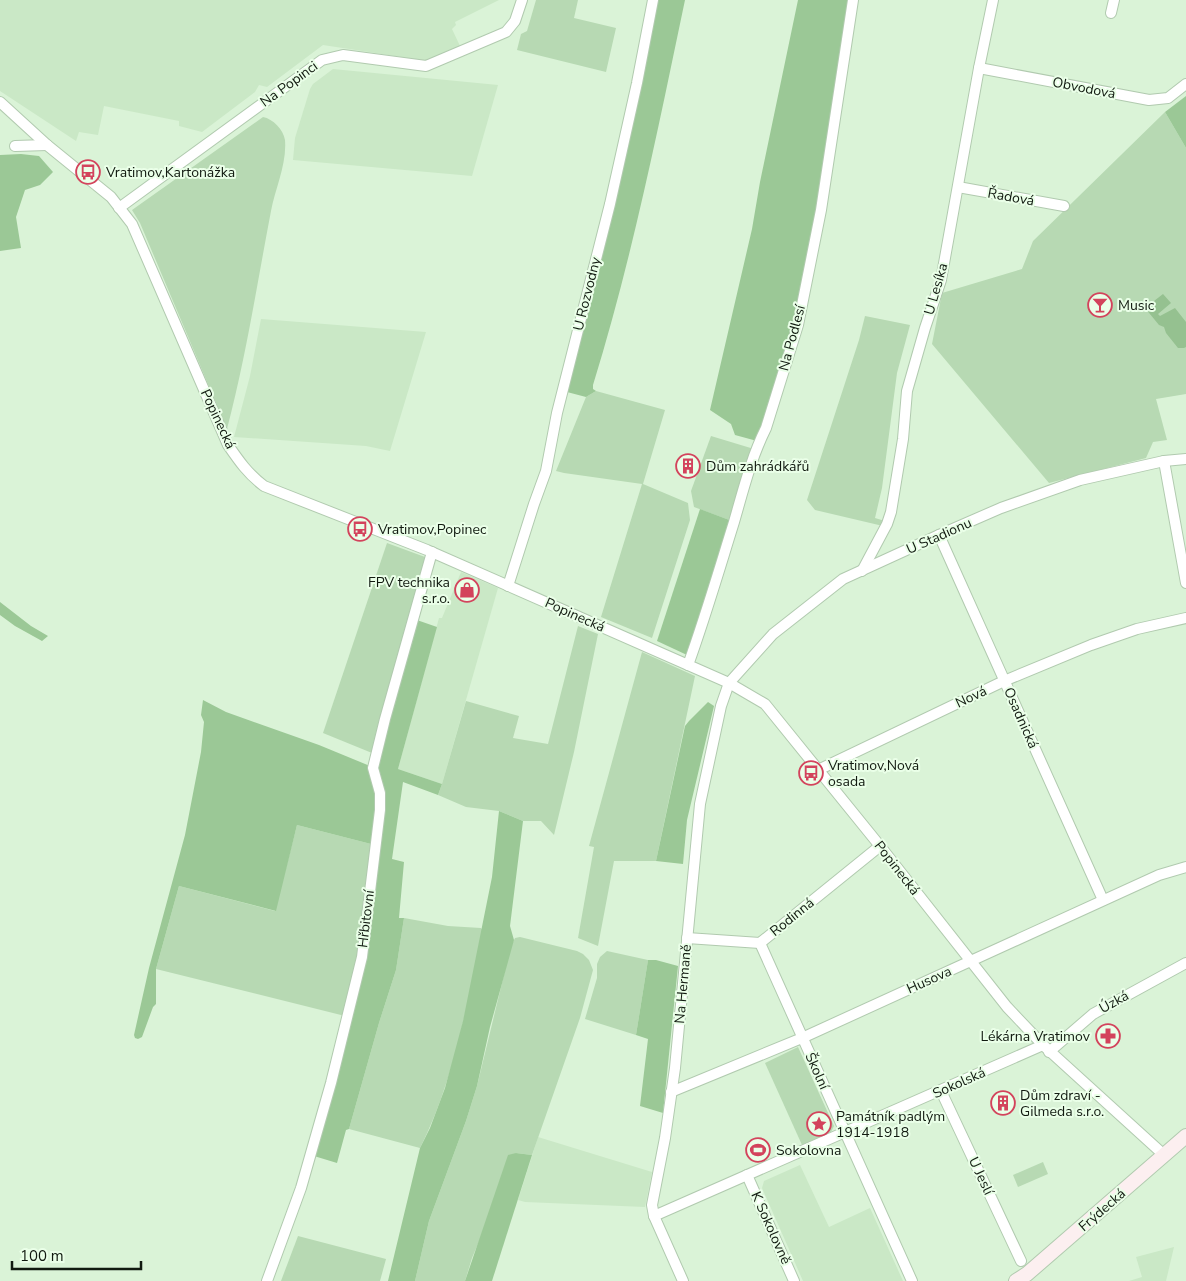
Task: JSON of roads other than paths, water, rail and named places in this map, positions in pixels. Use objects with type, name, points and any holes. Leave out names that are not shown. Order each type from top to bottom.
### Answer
[{"type":"main road","name":"Frýdecká","points":[[1016,1281],[1027,1274],[1186,1136]]},
{"type":"street","name":"Na Popinci","points":[[119,208],[322,60],[343,55],[426,66],[506,32],[516,21],[522,0]]},
{"type":"street","name":"U Rozvodny","points":[[508,586],[546,471],[557,413],[612,195],[654,0]]},
{"type":"street","name":"Na Podlesí","points":[[688,665],[798,324],[821,210],[853,0]]},
{"type":"street","name":"U Lesíka","points":[[862,571],[887,524],[891,512],[903,438],[907,391],[924,328],[941,280],[993,0]]},
{"type":"street","points":[[1111,13],[1114,0]]},
{"type":"street","name":"Obvodová","points":[[979,68],[1149,100],[1168,98],[1186,84]]},
{"type":"street","name":"Popinecká","points":[[0,102],[47,145],[111,197],[132,224],[228,445],[244,468],[264,486],[432,552],[729,683],[765,704],[1007,1007],[1046,1048],[1164,1155]]},
{"type":"street","points":[[15,146],[47,145]]},
{"type":"street","name":"Řadová","points":[[958,187],[1064,206]]},
{"type":"street","name":"U Stadionu","points":[[729,683],[772,634],[843,580],[938,535],[1001,508],[1080,480],[1164,461],[1186,459]]},
{"type":"street","points":[[1164,461],[1186,583]]},
{"type":"street","name":"Osadnická","points":[[938,535],[1103,900]]},
{"type":"street","name":"Hřbitovní","points":[[267,1281],[301,1188],[331,1084],[362,957],[380,810],[380,793],[373,768],[432,552]]},
{"type":"street","name":"Nová","points":[[818,770],[1004,681],[1091,645],[1137,629],[1186,618]]},
{"type":"street","name":"Na Hermaně","points":[[683,1281],[654,1216],[652,1205],[665,1138],[671,1092],[700,804],[729,683]]},
{"type":"street","name":"Rodinná","points":[[687,938],[760,942],[880,846]]},
{"type":"street","name":"Husova","points":[[671,1092],[802,1038],[1159,875],[1186,867]]},
{"type":"street","name":"Školní","points":[[760,942],[912,1281]]},
{"type":"street","name":"Úzká","points":[[1046,1048],[1094,1014],[1186,963]]},
{"type":"street","name":"Sokolská","points":[[654,1216],[941,1090],[1046,1048]]},
{"type":"street","name":"U Jeslí","points":[[941,1090],[1021,1261]]},
{"type":"street","name":"K Sokolovně","points":[[747,1175],[794,1281]]},
{"type":"place","name":"Vratimov,Kartonážka","points":[[88,172]]},
{"type":"place","name":"Music","points":[[1100,305]]},
{"type":"place","name":"Dům zahrádkářů","points":[[688,466]]},
{"type":"place","name":"Vratimov,Popinec","points":[[360,529]]},
{"type":"place","name":"FPV technika s.r.o.","points":[[467,590]]},
{"type":"place","name":"Vratimov,Nová osada","points":[[811,773]]},
{"type":"place","name":"Lékárna Vratimov","points":[[1108,1036]]},
{"type":"place","name":"Dům zdraví - Gilmeda s.r.o.","points":[[1003,1103]]},
{"type":"place","name":"Památník padlým 1914-1918","points":[[819,1124]]},
{"type":"place","name":"Sokolovna","points":[[758,1150]]}]
